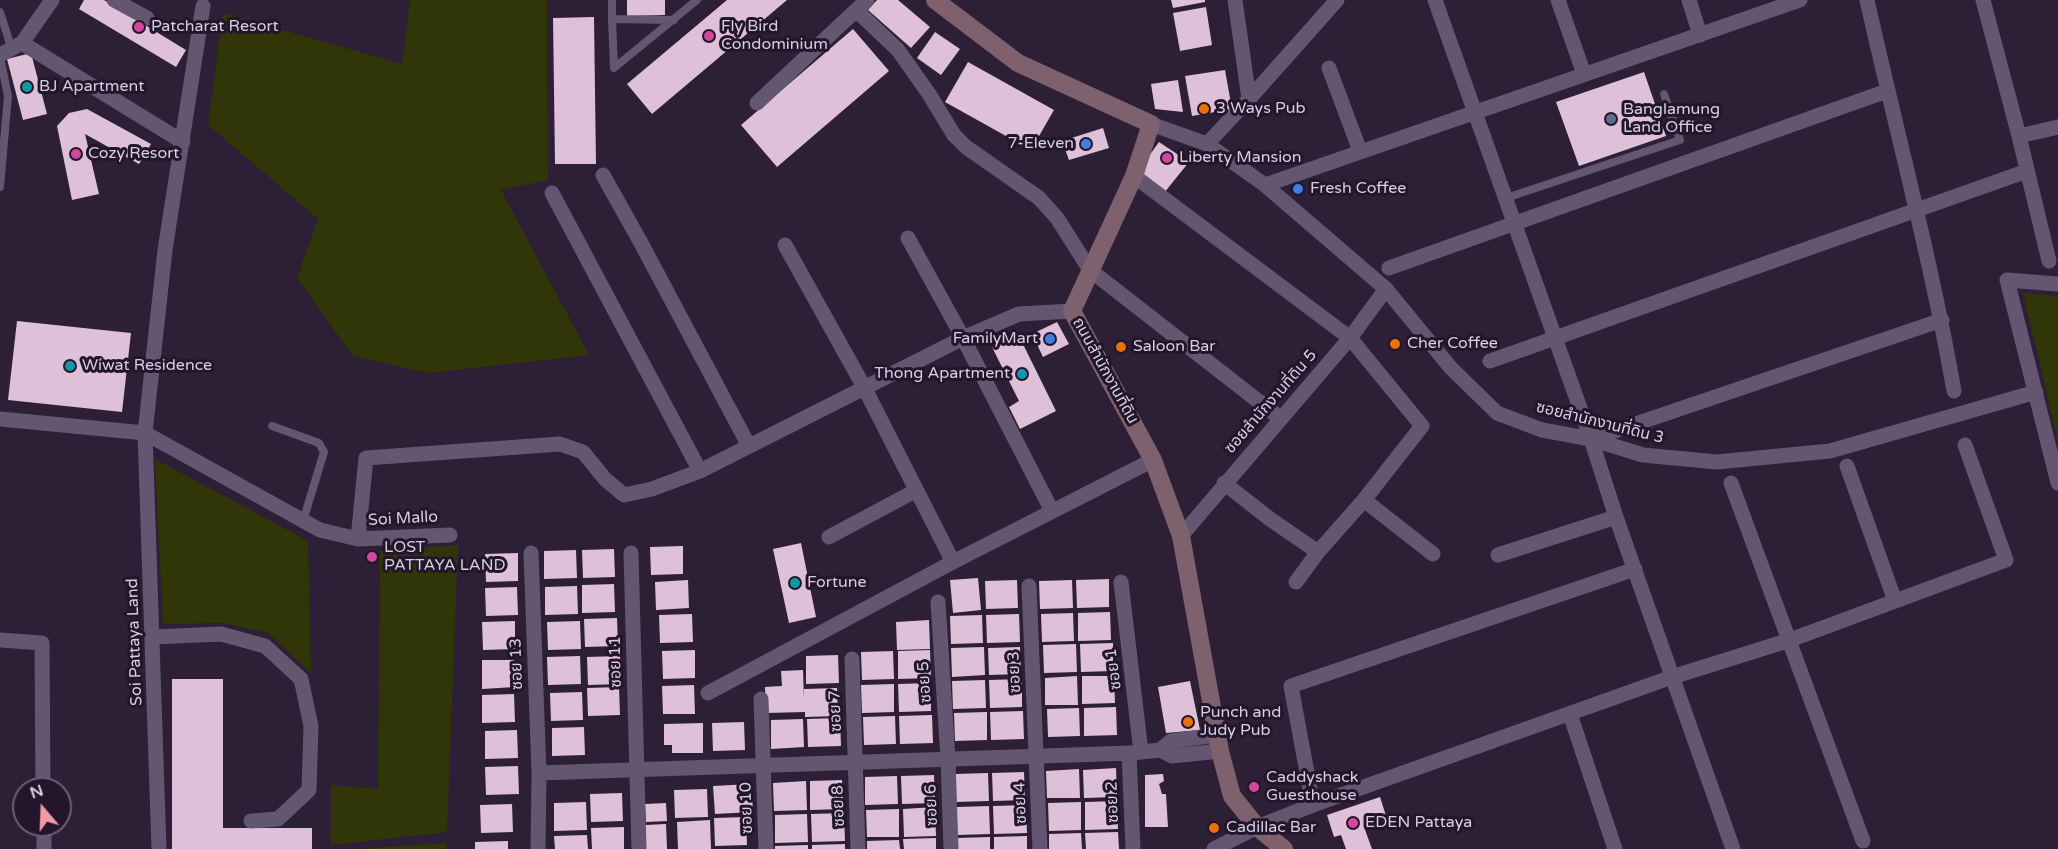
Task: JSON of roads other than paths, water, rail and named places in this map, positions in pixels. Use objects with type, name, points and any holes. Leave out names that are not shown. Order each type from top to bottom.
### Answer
[{"type":"street","points":[[52,0],[8,51],[183,142]]},
{"type":"street","points":[[114,0],[147,18]]},
{"type":"street","points":[[935,0],[1018,63],[1150,124]]},
{"type":"street","points":[[1235,0],[1249,99]]},
{"type":"street","points":[[1207,144],[1337,0]]},
{"type":"street","points":[[1436,0],[1733,849]]},
{"type":"street","points":[[1558,0],[1584,74]]},
{"type":"street","points":[[1689,0],[1700,35]]},
{"type":"street","points":[[1265,185],[1584,74],[1650,55],[1800,0]]},
{"type":"street","points":[[1867,0],[1942,320],[1954,391]]},
{"type":"street","points":[[1983,0],[2049,261]]},
{"type":"street","name":"Soi Pattaya Land","points":[[159,849],[145,433],[165,250],[204,6]]},
{"type":"street","points":[[757,103],[862,6],[898,50],[954,135],[966,147],[1040,198],[1090,270],[1280,418]]},
{"type":"street","points":[[1329,68],[1360,151]]},
{"type":"street","points":[[1389,268],[1887,91]]},
{"type":"street","name":"ซอยสำนักงานที่ดิน 3","points":[[1150,124],[1207,144],[1265,185],[1386,289],[1451,368],[1497,413],[1542,430],[1591,439],[1643,455],[1717,462],[1830,451],[2036,392]]},
{"type":"street","name":"ถนนสำนักงานที่ดิน","points":[[1150,124],[1134,176],[1072,311],[1153,460],[1181,536],[1219,743],[1232,796],[1257,827],[1284,849]]},
{"type":"street","points":[[2019,136],[2058,128]]},
{"type":"street","points":[[1490,360],[2027,171]]},
{"type":"street","points":[[603,175],[750,446]]},
{"type":"street","points":[[1134,176],[1350,338],[1422,426],[1296,582]]},
{"type":"street","points":[[552,192],[700,471]]},
{"type":"street","points":[[908,238],[963,338],[1052,511]]},
{"type":"street","points":[[785,245],[864,387],[953,562]]},
{"type":"street","points":[[2058,284],[2007,280],[2058,483]]},
{"type":"street","name":"ซอยสำนักงานที่ดิน 5","points":[[1181,536],[1350,338],[1386,289]]},
{"type":"street","points":[[358,539],[366,458],[560,444],[583,453],[605,479],[624,495],[652,489],[700,471],[963,338],[1019,314],[1072,311]]},
{"type":"street","points":[[1591,439],[1942,320]]},
{"type":"street","points":[[0,420],[145,433]]},
{"type":"street","name":"Soi Mallo","points":[[145,433],[320,530],[358,539],[450,535]]},
{"type":"street","points":[[1214,849],[1257,827],[1313,805],[1672,676],[1790,640],[2006,560],[1965,445]]},
{"type":"street","points":[[708,693],[953,562],[1153,460]]},
{"type":"street","points":[[1847,466],[1895,601]]},
{"type":"street","points":[[1224,483],[1270,519],[1318,552]]},
{"type":"street","points":[[1731,483],[1863,841]]},
{"type":"street","points":[[829,537],[915,491]]},
{"type":"street","points":[[1364,500],[1433,554]]},
{"type":"street","points":[[1498,555],[1616,517]]},
{"type":"street","name":"ซอย 11","points":[[632,553],[639,849]]},
{"type":"street","name":"ซอย 13","points":[[531,554],[539,773],[538,849]]},
{"type":"street","points":[[1313,805],[1292,686],[1635,569]]},
{"type":"street","name":"ซอย 1","points":[[1122,582],[1135,752]]},
{"type":"street","name":"ซอย 3","points":[[1029,586],[1037,756]]},
{"type":"street","name":"ซอย 5","points":[[938,602],[948,759]]},
{"type":"street","points":[[153,637],[221,634],[265,646],[301,679],[311,726],[309,790],[278,819],[251,821]]},
{"type":"street","points":[[0,640],[42,643],[43,777]]},
{"type":"street","name":"ซอย 7","points":[[852,659],[856,762]]},
{"type":"street","name":"ซอย 10","points":[[761,699],[766,849]]},
{"type":"street","points":[[1570,714],[1615,849]]},
{"type":"street","points":[[539,773],[1135,752],[1160,750],[1171,741],[1219,743]]},
{"type":"street","name":"ซอย 2","points":[[1133,849],[1135,752]]},
{"type":"street","name":"ซอย 4","points":[[1037,756],[1041,849]]},
{"type":"street","name":"ซอย 6","points":[[948,759],[951,849]]},
{"type":"street","name":"ซอย 8","points":[[856,762],[858,849]]},
{"type":"lane","points":[[612,0],[614,68],[674,20],[688,4],[697,0]]},
{"type":"lane","points":[[0,12],[8,51],[8,96],[0,187]]},
{"type":"lane","points":[[612,19],[674,20]]},
{"type":"lane","points":[[1506,198],[1680,140],[1664,94]]},
{"type":"lane","points":[[272,426],[319,443],[323,448],[324,452],[303,521]]},
{"type":"place","name":"Patcharat Resort","points":[[139,27]]},
{"type":"place","name":"Fly Bird Condominium","points":[[709,36]]},
{"type":"place","name":"BJ Apartment","points":[[27,87]]},
{"type":"place","name":"3 Ways Pub","points":[[1204,109]]},
{"type":"place","name":"Banglamung Land Office","points":[[1611,119]]},
{"type":"place","name":"7-Eleven","points":[[1086,144]]},
{"type":"place","name":"Cozy Resort","points":[[76,154]]},
{"type":"place","name":"Liberty Mansion","points":[[1167,158]]},
{"type":"place","name":"Fresh Coffee","points":[[1298,189]]},
{"type":"place","name":"FamilyMart","points":[[1050,339]]},
{"type":"place","name":"Cher Coffee","points":[[1395,344]]},
{"type":"place","name":"Saloon Bar","points":[[1121,347]]},
{"type":"place","name":"Wiwat Residence","points":[[70,366]]},
{"type":"place","name":"Thong Apartment","points":[[1022,374]]},
{"type":"place","name":"LOST PATTAYA LAND","points":[[372,557]]},
{"type":"place","name":"Fortune","points":[[795,583]]},
{"type":"place","name":"Punch and Judy Pub","points":[[1188,722]]},
{"type":"place","name":"Caddyshack Guesthouse","points":[[1254,787]]},
{"type":"place","name":"EDEN Pattaya","points":[[1353,823]]},
{"type":"place","name":"Cadillac Bar","points":[[1214,828]]}]
